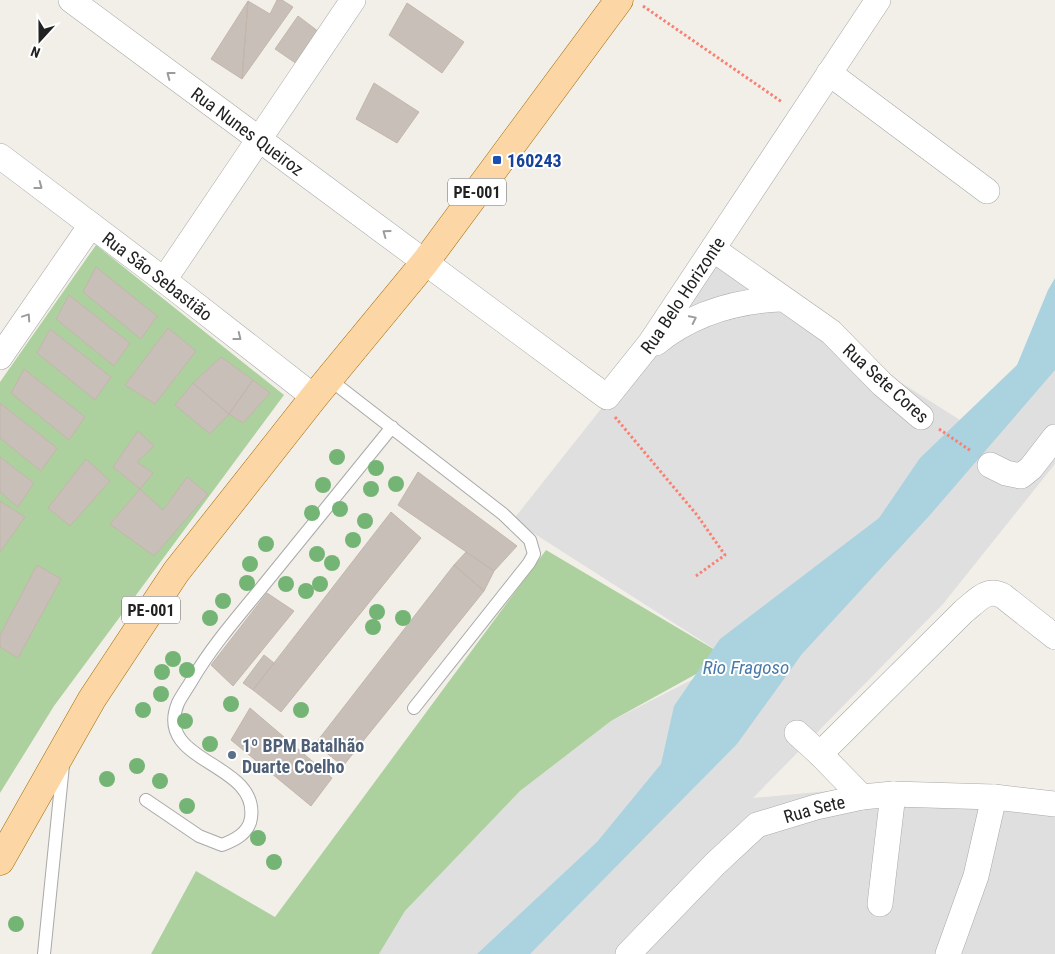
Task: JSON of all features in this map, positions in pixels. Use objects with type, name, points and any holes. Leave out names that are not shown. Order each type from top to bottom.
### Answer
[{"type":"main road","name":"PE-001","points":[[0,861],[92,699],[176,572],[630,3]]},
{"type":"street","name":"Rua Nunes Queiroz","points":[[71,0],[258,141],[426,261]]},
{"type":"street","points":[[164,280],[353,0]]},
{"type":"street","name":"Rua Belo Horizonte","points":[[606,397],[640,357],[878,0]]},
{"type":"street","points":[[829,73],[987,191]]},
{"type":"street","name":"Rua São Sebastião","points":[[0,156],[164,280],[321,388]]},
{"type":"street","points":[[0,357],[90,225]]},
{"type":"street","name":"Rua Sete Cores","points":[[713,250],[831,332],[882,384],[921,417]]},
{"type":"street","points":[[426,261],[606,397]]},
{"type":"street","points":[[640,357],[682,325],[705,313],[755,300],[781,299]]},
{"type":"street","points":[[990,464],[1006,474],[1021,476],[1031,468],[1055,437]]},
{"type":"street","points":[[820,754],[964,611],[986,593],[995,591],[1055,637]]},
{"type":"street","points":[[796,733],[820,754],[862,797]]},
{"type":"street","points":[[880,904],[893,794]]},
{"type":"street","name":"Rua Sete","points":[[628,954],[715,864],[757,826],[816,807],[862,797],[893,794],[994,797],[1055,804]]},
{"type":"street","points":[[948,954],[976,876],[994,797]]},
{"type":"lane","points":[[321,388],[392,427],[503,514],[530,540],[534,554],[414,708]]},
{"type":"lane","points":[[146,800],[200,836],[222,845],[238,839],[250,822],[253,805],[244,787],[184,744],[176,731],[174,720],[178,703],[209,652],[392,427]]},
{"type":"lane","points":[[44,954],[56,856],[65,745]]},
{"type":"path","points":[[630,3],[801,115]]},
{"type":"path","points":[[606,397],[609,410],[697,515],[725,555],[696,576]]},
{"type":"path","name":"Rua Sete Cores","points":[[921,417],[990,464]]},
{"type":"shaded area","points":[[715,265],[979,432],[1055,355],[1055,464],[943,604],[753,798],[882,786],[1055,802],[1055,954],[379,954],[405,911],[520,791],[611,721],[711,670],[727,657],[513,520]]},
{"type":"green space","points":[[96,245],[284,395],[54,706],[0,793],[0,382]]},
{"type":"green space","points":[[546,550],[727,657],[611,721],[520,791],[405,911],[379,954],[151,954],[196,871],[275,917]]},
{"type":"water","name":"Rio Fragoso","points":[[1055,278],[1055,370],[930,515],[802,654],[737,744],[530,954],[477,954],[597,842],[661,764],[674,706],[720,639],[879,518],[920,458],[1017,365],[1048,290]]},
{"type":"building","points":[[277,0],[282,0],[293,7],[242,79],[248,1],[270,14]]},
{"type":"building","points":[[248,1],[242,79],[211,59]]},
{"type":"building","points":[[407,3],[464,42],[442,73],[389,35]]},
{"type":"building","points":[[298,16],[319,32],[297,64],[275,49]]},
{"type":"building","points":[[374,83],[419,112],[397,143],[356,119]]},
{"type":"building","points":[[96,267],[157,316],[141,339],[83,292]]},
{"type":"building","points":[[69,295],[130,343],[114,366],[56,319]]},
{"type":"building","points":[[168,328],[196,351],[155,404],[125,385]]},
{"type":"building","points":[[50,329],[111,377],[95,400],[37,353]]},
{"type":"building","points":[[221,357],[253,380],[229,414],[193,383]]},
{"type":"building","points":[[24,369],[85,417],[69,440],[11,393]]},
{"type":"building","points":[[253,380],[270,393],[243,423],[229,414]]},
{"type":"building","points":[[193,383],[229,414],[210,434],[175,405]]},
{"type":"building","points":[[0,403],[57,448],[41,471],[0,438]]},
{"type":"building","points":[[138,431],[154,446],[137,462],[153,473],[140,489],[113,467]]},
{"type":"building","points":[[0,457],[34,483],[18,507],[0,492]]},
{"type":"building","points":[[86,459],[110,481],[70,526],[48,508]]},
{"type":"building","points":[[418,472],[517,546],[494,571],[398,505]]},
{"type":"building","points":[[187,477],[208,494],[154,556],[110,524],[140,489],[163,510]]},
{"type":"building","points":[[0,501],[25,517],[0,552]]},
{"type":"building","points":[[391,512],[421,538],[281,712],[253,690]]},
{"type":"building","points":[[466,552],[494,571],[484,591],[454,565]]},
{"type":"building","points":[[37,565],[61,579],[18,658],[0,647],[0,635]]},
{"type":"building","points":[[454,565],[484,591],[343,766],[315,744]]},
{"type":"building","points":[[267,593],[294,611],[233,686],[211,665]]},
{"type":"building","points":[[264,655],[274,663],[253,690],[243,683]]},
{"type":"building","points":[[250,708],[332,778],[311,806],[231,740]]},
{"type":"place","name":"160243","points":[[497,160]]},
{"type":"place","name":"1º BPM Batalhão Duarte Coelho","points":[[232,755]]}]
